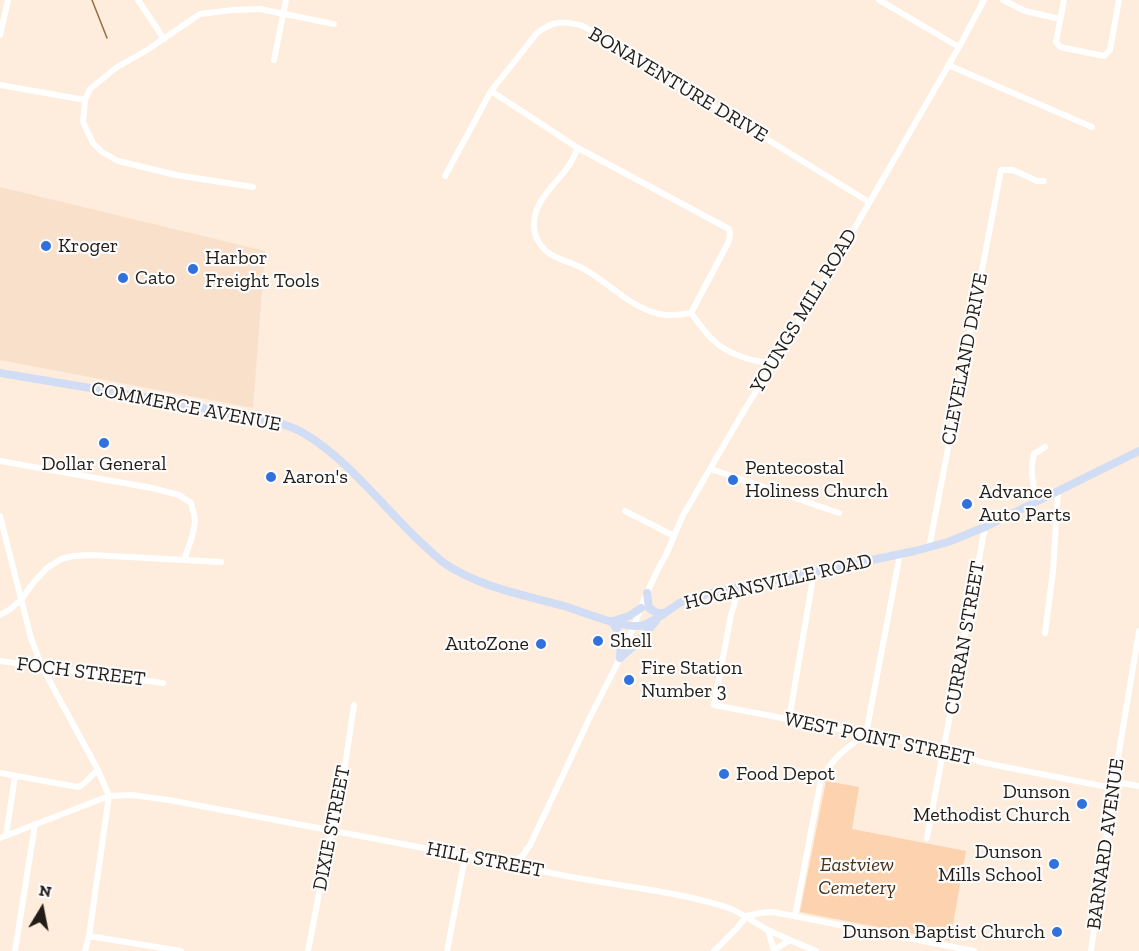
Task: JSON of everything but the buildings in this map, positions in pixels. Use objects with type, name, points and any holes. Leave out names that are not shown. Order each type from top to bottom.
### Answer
[{"type":"main road","name":"COMMERCE AVENUE","points":[[0,373],[144,397],[291,427],[304,433],[350,471],[427,549],[458,572],[502,589],[634,626]]},
{"type":"main road","name":"HOGANSVILLE ROAD","points":[[634,626],[641,626],[687,599],[929,548],[985,527],[1139,451]]},
{"type":"main road","points":[[647,593],[649,608],[657,613],[663,613]]},
{"type":"main road","points":[[620,658],[619,634],[611,621],[628,616],[641,608]]},
{"type":"main road","points":[[620,658],[638,642],[663,613]]},
{"type":"street","points":[[0,35],[8,0]]},
{"type":"street","points":[[138,0],[164,39]]},
{"type":"street","points":[[274,60],[286,0]]},
{"type":"street","points":[[879,0],[958,47]]},
{"type":"street","name":"YOUNGS MILL ROAD","points":[[634,626],[682,517],[823,283],[984,0]]},
{"type":"street","points":[[1003,0],[1025,11],[1060,19]]},
{"type":"street","points":[[1064,0],[1056,42],[1060,47],[1104,56],[1110,51],[1119,0]]},
{"type":"street","points":[[253,187],[176,175],[118,161],[102,152],[93,143],[83,122],[85,100],[90,89],[117,68],[200,14],[260,9],[334,24]]},
{"type":"street","name":"BONAVENTURE DRIVE","points":[[445,176],[491,91],[537,33],[545,27],[566,22],[583,26],[869,202]]},
{"type":"street","points":[[948,65],[1092,127]]},
{"type":"street","points":[[0,85],[85,100]]},
{"type":"street","points":[[491,91],[578,148],[729,229],[729,241],[691,313]]},
{"type":"street","points":[[578,148],[542,201],[535,218],[536,239],[548,253],[584,269],[635,304],[657,314],[676,316],[691,313]]},
{"type":"street","name":"CLEVELAND DRIVE","points":[[929,548],[1001,170],[1013,170],[1037,181],[1044,181]]},
{"type":"street","points":[[691,313],[714,341],[722,346],[746,358],[773,363]]},
{"type":"street","points":[[1036,502],[1032,459],[1034,454],[1045,447]]},
{"type":"street","points":[[0,461],[152,488],[179,495],[191,503],[195,522],[184,560]]},
{"type":"street","points":[[711,469],[838,513]]},
{"type":"street","points":[[1045,633],[1053,571],[1058,491]]},
{"type":"street","points":[[625,511],[674,536]]},
{"type":"street","points":[[0,516],[31,638],[42,667],[98,770],[109,796],[86,951]]},
{"type":"street","name":"CURRAN STREET","points":[[927,838],[985,527]]},
{"type":"street","points":[[795,916],[824,773],[836,757],[866,734],[900,554]]},
{"type":"street","points":[[0,615],[21,600],[47,568],[61,559],[73,556],[221,562]]},
{"type":"street","points":[[789,720],[814,572]]},
{"type":"street","name":"WEST POINT STREET","points":[[739,588],[731,615],[714,705],[945,749],[981,762],[1005,767],[1114,785],[1139,786]]},
{"type":"street","points":[[511,865],[530,845],[634,626]]},
{"type":"street","name":"BARNARD AVENUE","points":[[1091,951],[1114,785],[1139,631]]},
{"type":"street","name":"FOCH STREET","points":[[0,662],[163,683]]},
{"type":"street","name":"DIXIE STREET","points":[[308,951],[354,705]]},
{"type":"street","points":[[0,773],[78,787],[98,770]]},
{"type":"street","points":[[3,837],[15,776]]},
{"type":"street","name":"HILL STREET","points":[[3,837],[109,796],[132,795],[678,896],[729,908],[747,916],[773,912],[974,951]]},
{"type":"street","points":[[15,951],[35,824]]},
{"type":"street","points":[[447,951],[465,856]]},
{"type":"street","points":[[714,951],[747,916],[768,930],[816,951]]},
{"type":"street","points":[[768,930],[774,951],[793,941]]},
{"type":"street","points":[[89,936],[181,951]]},
{"type":"street","points":[[793,941],[795,951]]},
{"type":"shaded area","points":[[0,187],[265,251],[253,408],[0,360]]},
{"type":"green space","name":"Eastview Cemetery","points":[[826,781],[859,787],[852,829],[966,851],[950,941],[800,912]]},
{"type":"waterway","points":[[92,0],[107,38]]},
{"type":"place","name":"Kroger","points":[[46,246]]},
{"type":"place","name":"Harbor Freight Tools","points":[[193,269]]},
{"type":"place","name":"Cato","points":[[123,278]]},
{"type":"place","name":"Dollar General","points":[[104,443]]},
{"type":"place","name":"Aaron's","points":[[271,477]]},
{"type":"place","name":"Pentecostal Holiness Church","points":[[733,480]]},
{"type":"place","name":"Advance Auto Parts","points":[[967,504]]},
{"type":"place","name":"Shell","points":[[598,641]]},
{"type":"place","name":"AutoZone","points":[[541,644]]},
{"type":"place","name":"Fire Station Number 3","points":[[629,680]]},
{"type":"place","name":"Food Depot","points":[[724,774]]},
{"type":"place","name":"Dunson Methodist Church","points":[[1082,804]]},
{"type":"place","name":"Dunson Mills School","points":[[1054,864]]},
{"type":"place","name":"Dunson Baptist Church","points":[[1057,932]]}]
